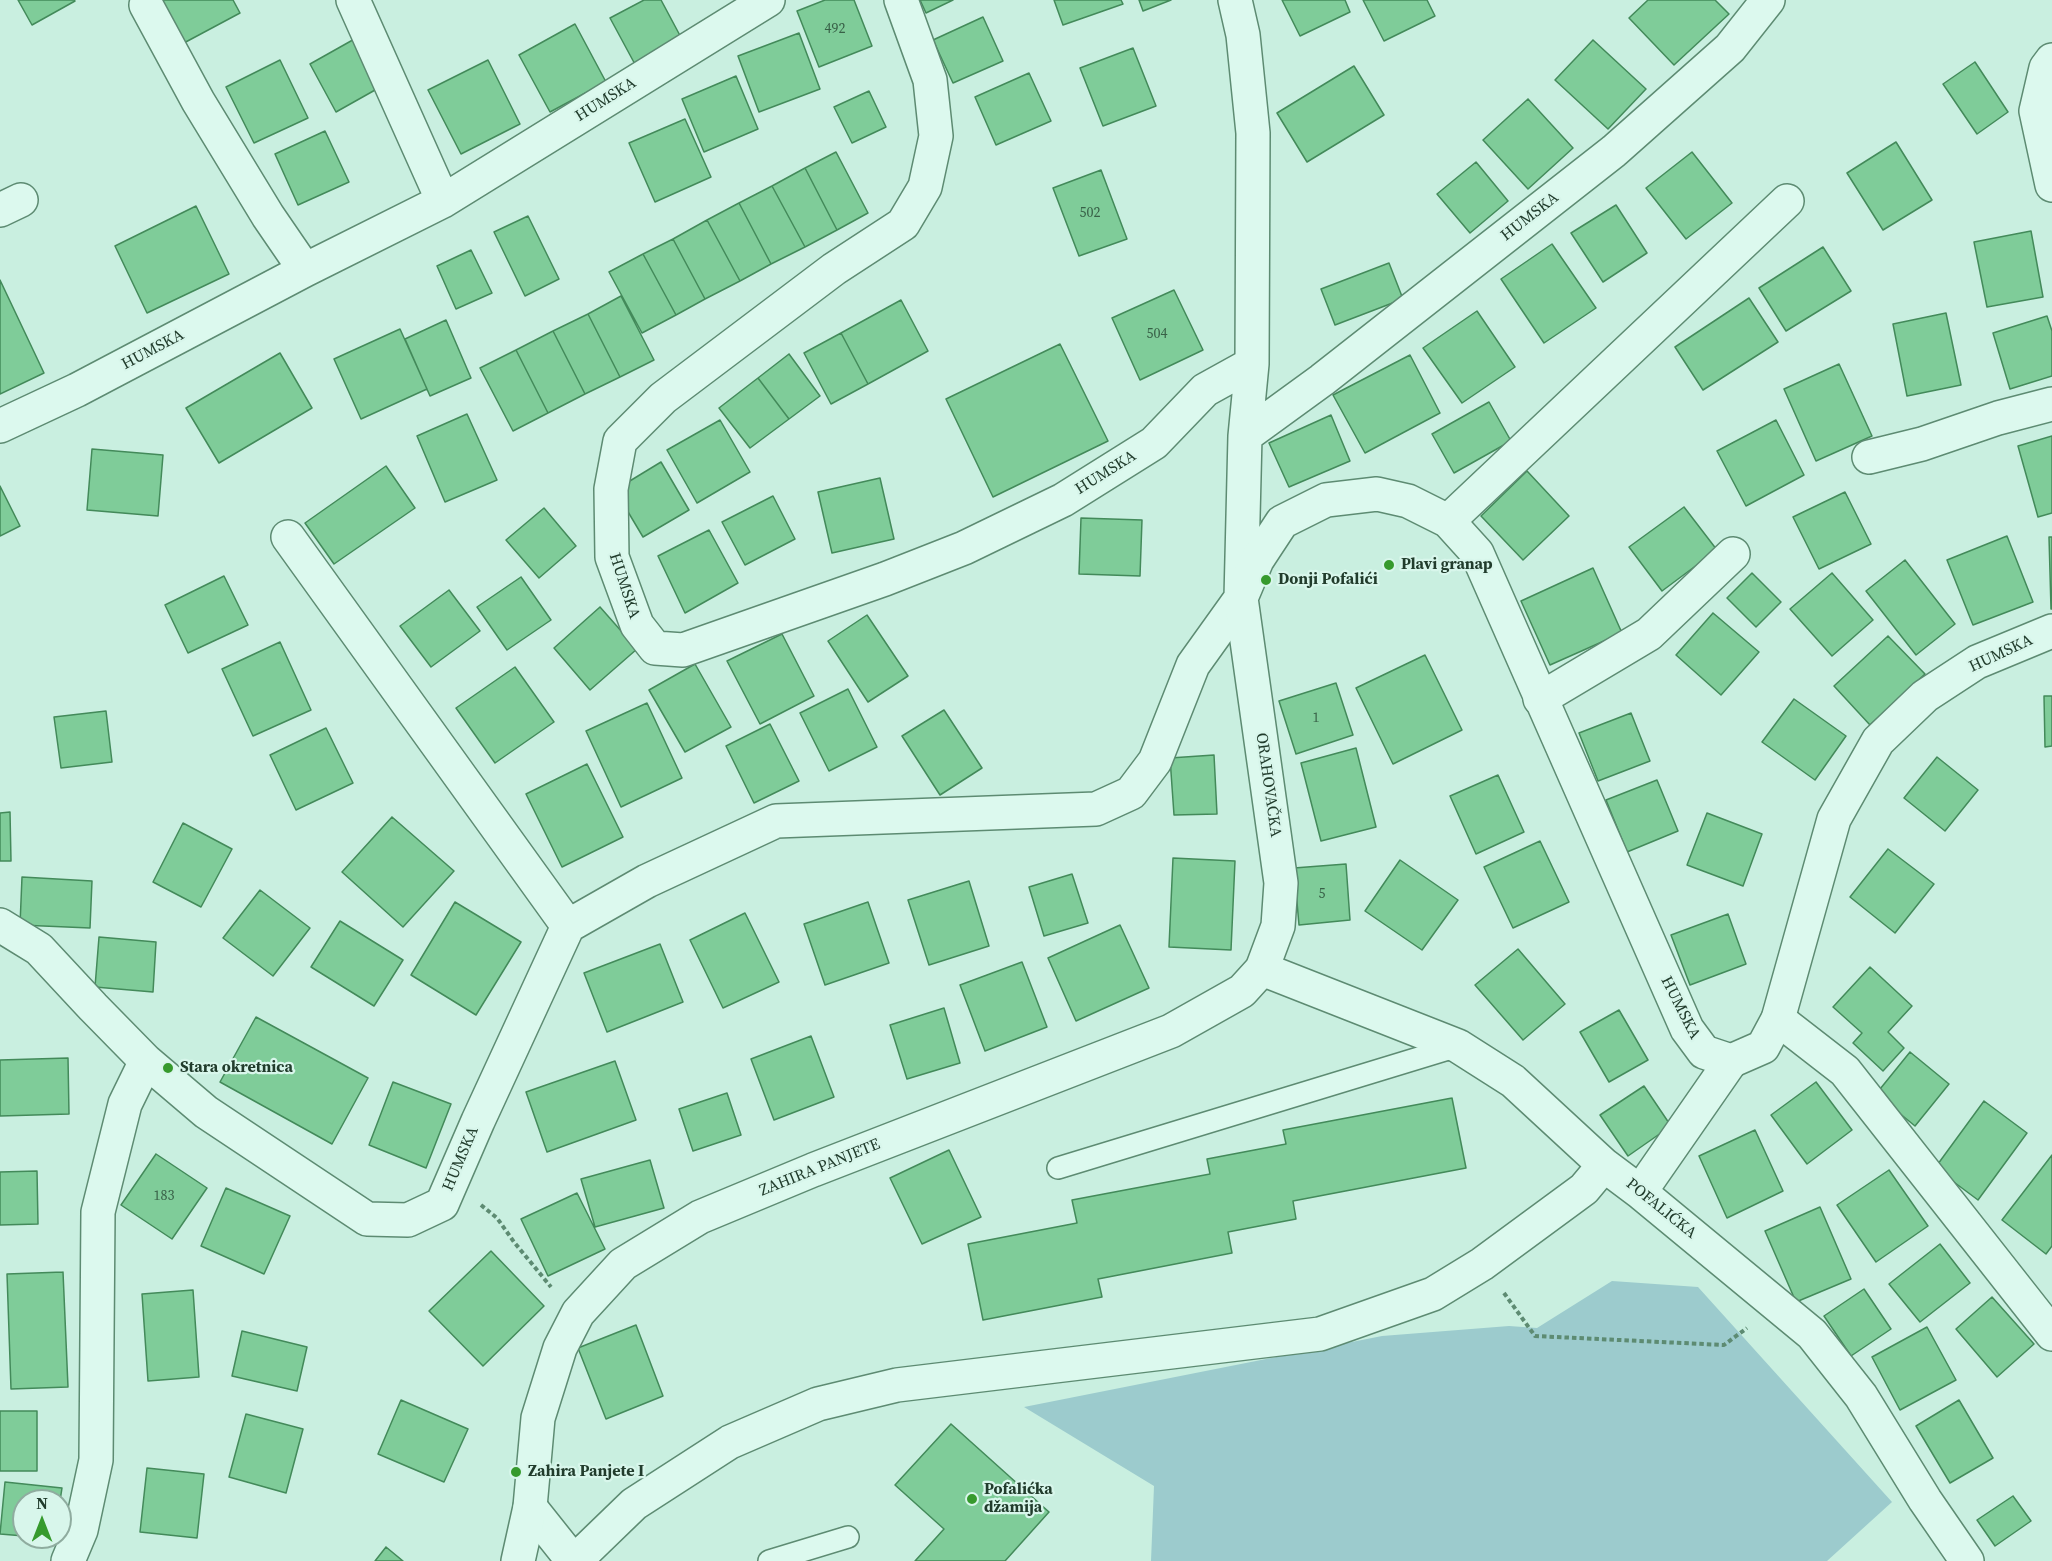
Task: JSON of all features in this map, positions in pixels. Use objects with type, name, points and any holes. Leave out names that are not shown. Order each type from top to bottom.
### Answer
[{"type":"street","points":[[353,0],[444,201]]},
{"type":"street","name":"HUMSKA","points":[[0,426],[77,390],[305,270],[444,201],[768,0]]},
{"type":"street","name":"HUMSKA","points":[[902,0],[930,80],[936,136],[925,187],[903,224],[834,268],[663,398],[620,441],[611,489],[612,557],[636,625],[655,648],[683,650],[885,579],[964,548],[1063,500],[1154,443],[1205,390],[1252,364]]},
{"type":"street","points":[[1235,0],[1243,35],[1253,133],[1252,364],[1245,436],[1240,598]]},
{"type":"street","name":"HUMSKA","points":[[1245,436],[1322,380],[1614,151],[1730,48],[1768,0]]},
{"type":"street","points":[[146,5],[198,101],[268,216],[305,270]]},
{"type":"street","points":[[2052,60],[2046,68],[2036,111],[2052,185]]},
{"type":"street","points":[[1448,521],[1787,201]]},
{"type":"street","points":[[1869,458],[1922,444],[1998,418],[2052,404]]},
{"type":"street","name":"HUMSKA","points":[[0,925],[39,949],[146,1060],[206,1112],[367,1220],[408,1220],[442,1204],[478,1120],[568,926],[647,881],[776,821],[1096,809],[1131,792],[1155,761],[1193,666],[1240,598],[1257,560],[1282,522],[1326,500],[1377,494],[1408,501],[1448,521],[1477,553],[1687,1029],[1704,1052],[1731,1060],[1763,1047],[1778,1019],[1834,819],[1878,741],[1925,696],[1977,662],[2052,631]]},
{"type":"street","points":[[288,537],[568,926]]},
{"type":"street","points":[[1540,699],[1649,634],[1733,554]]},
{"type":"street","name":"ORAHOVAČKA","points":[[1240,598],[1281,882],[1278,926],[1262,969]]},
{"type":"street","name":"POFALIĆKA","points":[[1262,969],[1458,1046],[1514,1081],[1604,1165],[1812,1334],[1861,1396],[1925,1500],[1967,1561]]},
{"type":"street","name":"ZAHIRA PANJETE","points":[[518,1561],[530,1507],[538,1418],[560,1348],[578,1313],[623,1264],[700,1217],[813,1170],[1171,1031],[1242,991],[1262,969]]},
{"type":"street","points":[[1778,1019],[1845,1071],[2052,1334]]},
{"type":"street","points":[[68,1561],[81,1530],[96,1460],[98,1212],[125,1104],[146,1060]]},
{"type":"street","points":[[1640,1192],[1731,1060]]},
{"type":"street","points":[[530,1507],[574,1561],[634,1504],[730,1442],[818,1404],[897,1385],[1320,1334],[1433,1294],[1482,1264],[1584,1190],[1604,1165]]},
{"type":"lane","points":[[1058,1168],[1458,1046]]},
{"type":"lane","points":[[769,1561],[848,1537]]},
{"type":"path","points":[[452,1181],[497,1218],[543,1280],[578,1313]]},
{"type":"path","points":[[1482,1264],[1535,1336],[1724,1345],[1777,1305]]},
{"type":"shaded area","points":[[1612,1281],[1698,1287],[1892,1502],[1827,1561],[1151,1561],[1154,1486],[1024,1407],[1382,1336],[1509,1326],[1537,1328]]},
{"type":"building","points":[[18,0],[74,0],[75,1],[32,25]]},
{"type":"building","points":[[157,0],[233,0],[240,13],[182,44]]},
{"type":"building","points":[[644,0],[661,0],[684,43],[637,68],[610,18]]},
{"type":"building","points":[[825,0],[854,0],[872,46],[819,67],[797,11]]},
{"type":"building","points":[[920,0],[953,0],[926,13]]},
{"type":"building","points":[[1054,0],[1121,0],[1123,4],[1063,25]]},
{"type":"building","points":[[1139,0],[1171,0],[1143,11]]},
{"type":"building","points":[[1282,0],[1345,0],[1350,12],[1300,36]]},
{"type":"building","points":[[1363,0],[1427,0],[1435,16],[1384,41]]},
{"type":"building","points":[[1648,0],[1715,0],[1729,14],[1674,65],[1629,18]]},
{"type":"building","points":[[983,17],[1003,61],[953,83],[933,40]]},
{"type":"building","points":[[575,24],[606,82],[550,112],[519,55]]},
{"type":"building","points":[[799,33],[820,89],[759,112],[738,56]]},
{"type":"building","points":[[358,37],[384,85],[336,112],[310,64]]},
{"type":"building","points":[[1593,40],[1646,89],[1608,129],[1555,80]]},
{"type":"building","points":[[1133,48],[1156,106],[1103,126],[1080,68]]},
{"type":"building","points":[[280,60],[308,118],[254,143],[226,87]]},
{"type":"building","points":[[488,60],[520,124],[461,154],[428,90]]},
{"type":"building","points":[[1975,62],[2008,112],[1977,134],[1943,84]]},
{"type":"building","points":[[1354,66],[1384,115],[1307,162],[1277,113]]},
{"type":"building","points":[[1029,73],[1051,121],[996,145],[975,97]]},
{"type":"building","points":[[736,76],[758,129],[704,152],[682,99]]},
{"type":"building","points":[[869,91],[886,127],[852,143],[834,107]]},
{"type":"building","points":[[1528,99],[1573,148],[1528,189],[1483,140]]},
{"type":"building","points":[[685,119],[711,177],[655,202],[629,143]]},
{"type":"building","points":[[325,131],[349,182],[298,205],[275,154]]},
{"type":"building","points":[[1896,142],[1932,200],[1883,230],[1847,173]]},
{"type":"building","points":[[836,152],[868,213],[837,230],[805,168]]},
{"type":"building","points":[[1692,152],[1732,203],[1686,239],[1646,188]]},
{"type":"building","points":[[1476,162],[1508,201],[1470,233],[1437,194]]},
{"type":"building","points":[[805,168],[837,230],[805,247],[772,186]]},
{"type":"building","points":[[1101,170],[1127,239],[1079,256],[1053,188]]},
{"type":"building","points":[[772,186],[805,247],[771,264],[739,203]]},
{"type":"building","points":[[739,203],[771,264],[740,281],[707,220]]},
{"type":"building","points":[[1616,205],[1647,253],[1603,282],[1571,233]]},
{"type":"building","points":[[196,206],[229,274],[147,313],[115,246]]},
{"type":"building","points":[[528,216],[559,279],[525,296],[494,232]]},
{"type":"building","points":[[707,220],[740,281],[705,299],[673,239]]},
{"type":"building","points":[[2031,231],[2043,297],[1987,307],[1974,242]]},
{"type":"building","points":[[673,239],[705,299],[676,315],[643,254]]},
{"type":"building","points":[[1552,244],[1596,308],[1544,343],[1501,279]]},
{"type":"building","points":[[1823,247],[1851,291],[1786,331],[1759,288]]},
{"type":"building","points":[[471,250],[492,293],[456,309],[437,266]]},
{"type":"building","points":[[643,254],[676,315],[642,333],[609,272]]},
{"type":"building","points":[[1389,263],[1403,299],[1335,325],[1321,289]]},
{"type":"building","points":[[0,280],[44,373],[0,394]]},
{"type":"building","points":[[1174,290],[1203,350],[1140,380],[1112,318]]},
{"type":"building","points":[[621,296],[654,360],[620,377],[588,314]]},
{"type":"building","points":[[1749,298],[1778,342],[1703,390],[1675,347]]},
{"type":"building","points":[[901,300],[928,351],[868,384],[841,333]]},
{"type":"building","points":[[1477,311],[1515,367],[1462,403],[1423,348]]},
{"type":"building","points":[[1946,313],[1961,385],[1907,396],[1893,324]]},
{"type":"building","points":[[588,314],[620,377],[585,394],[553,331]]},
{"type":"building","points":[[2047,316],[2052,331],[2052,376],[2010,389],[1993,333]]},
{"type":"building","points":[[446,320],[471,378],[430,396],[405,339]]},
{"type":"building","points":[[400,329],[427,389],[361,419],[334,359]]},
{"type":"building","points":[[553,331],[585,394],[548,413],[516,350]]},
{"type":"building","points":[[841,333],[868,384],[831,404],[804,353]]},
{"type":"building","points":[[1060,344],[1108,441],[993,497],[946,399]]},
{"type":"building","points":[[516,350],[548,413],[513,431],[480,368]]},
{"type":"building","points":[[280,353],[312,408],[219,463],[186,408]]},
{"type":"building","points":[[789,354],[820,396],[789,419],[758,378]]},
{"type":"building","points":[[1410,355],[1440,413],[1365,453],[1333,395]]},
{"type":"building","points":[[1839,364],[1872,436],[1816,461],[1784,389]]},
{"type":"building","points":[[758,378],[789,419],[750,448],[719,408]]},
{"type":"building","points":[[1489,402],[1511,441],[1454,473],[1432,434]]},
{"type":"building","points":[[467,414],[497,480],[445,502],[417,436]]},
{"type":"building","points":[[1331,415],[1350,461],[1289,487],[1269,443]]},
{"type":"building","points":[[720,420],[750,472],[697,503],[667,450]]},
{"type":"building","points":[[1776,420],[1804,475],[1746,506],[1717,451]]},
{"type":"building","points":[[2052,436],[2052,513],[2038,517],[2018,446]]},
{"type":"building","points":[[92,449],[163,455],[158,516],[87,510]]},
{"type":"building","points":[[661,462],[689,510],[643,537],[615,490]]},
{"type":"building","points":[[386,466],[415,508],[334,564],[305,523]]},
{"type":"building","points":[[1527,471],[1569,516],[1523,560],[1481,516]]},
{"type":"building","points":[[880,478],[894,539],[832,553],[818,492]]},
{"type":"building","points":[[0,486],[20,526],[0,536]]},
{"type":"building","points":[[1845,492],[1871,544],[1819,569],[1793,517]]},
{"type":"building","points":[[773,496],[795,539],[745,565],[722,522]]},
{"type":"building","points":[[1684,507],[1717,550],[1662,591],[1629,547]]},
{"type":"building","points":[[544,508],[576,546],[539,578],[506,540]]},
{"type":"building","points":[[1081,518],[1142,520],[1140,576],[1079,574]]},
{"type":"building","points":[[709,530],[738,583],[685,613],[658,556]]},
{"type":"building","points":[[2007,536],[2033,602],[1973,625],[1947,560]]},
{"type":"building","points":[[2049,537],[2052,537],[2052,609],[2051,609]]},
{"type":"building","points":[[1905,560],[1955,624],[1916,655],[1866,591]]},
{"type":"building","points":[[1593,568],[1622,633],[1550,665],[1521,601]]},
{"type":"building","points":[[1752,573],[1781,602],[1756,627],[1727,598]]},
{"type":"building","points":[[1832,573],[1873,620],[1832,656],[1790,609]]},
{"type":"building","points":[[224,576],[248,625],[188,653],[165,605]]},
{"type":"building","points":[[521,577],[551,620],[507,650],[477,607]]},
{"type":"building","points":[[449,590],[480,631],[431,667],[400,626]]},
{"type":"building","points":[[600,607],[637,649],[590,690],[554,648]]},
{"type":"building","points":[[1713,613],[1759,652],[1721,695],[1676,655]]},
{"type":"building","points":[[867,615],[908,676],[868,702],[828,641]]},
{"type":"building","points":[[782,634],[814,696],[760,724],[727,661]]},
{"type":"building","points":[[1888,636],[1925,674],[1870,725],[1834,686]]},
{"type":"building","points":[[280,642],[311,710],[253,736],[222,669]]},
{"type":"building","points":[[1425,655],[1462,730],[1393,764],[1356,688]]},
{"type":"building","points":[[695,664],[731,727],[685,752],[649,690]]},
{"type":"building","points":[[515,667],[554,722],[495,763],[456,708]]},
{"type":"building","points":[[1336,683],[1353,735],[1296,754],[1279,701]]},
{"type":"building","points":[[848,689],[877,747],[829,771],[800,713]]},
{"type":"building","points":[[2044,696],[2052,696],[2052,746],[2045,747]]},
{"type":"building","points":[[1794,699],[1846,736],[1815,780],[1762,742]]},
{"type":"building","points":[[647,703],[682,778],[621,807],[586,731]]},
{"type":"building","points":[[944,710],[982,768],[940,795],[902,736]]},
{"type":"building","points":[[106,711],[112,762],[61,768],[54,717]]},
{"type":"building","points":[[1631,713],[1650,761],[1598,781],[1579,733]]},
{"type":"building","points":[[770,724],[799,781],[754,803],[726,746]]},
{"type":"building","points":[[326,728],[353,783],[296,810],[270,755]]},
{"type":"building","points":[[1356,748],[1376,827],[1321,841],[1301,763]]},
{"type":"building","points":[[1214,755],[1217,814],[1174,815],[1170,758]]},
{"type":"building","points":[[1937,757],[1978,790],[1945,831],[1904,798]]},
{"type":"building","points":[[587,764],[623,837],[562,867],[526,794]]},
{"type":"building","points":[[1498,775],[1524,832],[1476,854],[1450,796]]},
{"type":"building","points":[[1657,780],[1678,831],[1627,852],[1606,800]]},
{"type":"building","points":[[10,812],[11,861],[0,861],[0,813]]},
{"type":"building","points":[[1707,813],[1762,834],[1743,886],[1687,865]]},
{"type":"building","points":[[392,817],[454,871],[403,927],[342,872]]},
{"type":"building","points":[[183,823],[232,849],[201,907],[153,882]]},
{"type":"building","points":[[1540,841],[1569,902],[1513,928],[1484,867]]},
{"type":"building","points":[[1888,849],[1934,884],[1895,933],[1850,897]]},
{"type":"building","points":[[1173,858],[1235,861],[1231,950],[1169,947]]},
{"type":"building","points":[[1400,860],[1458,900],[1422,950],[1365,911]]},
{"type":"building","points":[[1346,864],[1350,920],[1299,925],[1294,868]]},
{"type":"building","points":[[1072,874],[1088,923],[1044,936],[1029,887]]},
{"type":"building","points":[[22,877],[92,881],[90,928],[20,925]]},
{"type":"building","points":[[969,881],[989,946],[929,965],[908,900]]},
{"type":"building","points":[[260,890],[310,928],[273,976],[223,938]]},
{"type":"building","points":[[455,902],[521,942],[476,1015],[411,975]]},
{"type":"building","points":[[868,902],[889,963],[825,985],[804,924]]},
{"type":"building","points":[[745,913],[779,982],[723,1008],[690,940]]},
{"type":"building","points":[[1728,914],[1746,964],[1690,985],[1671,935]]},
{"type":"building","points":[[340,921],[403,960],[374,1006],[311,967]]},
{"type":"building","points":[[1120,925],[1149,988],[1076,1021],[1048,958]]},
{"type":"building","points":[[99,937],[156,942],[153,992],[95,987]]},
{"type":"building","points":[[660,944],[683,1002],[607,1032],[584,973]]},
{"type":"building","points":[[1518,949],[1565,1004],[1523,1040],[1475,985]]},
{"type":"building","points":[[1022,962],[1047,1027],[985,1051],[960,985]]},
{"type":"building","points":[[1870,967],[1912,1006],[1888,1032],[1904,1048],[1883,1071],[1853,1043],[1862,1033],[1833,1007]]},
{"type":"building","points":[[944,1008],[960,1063],[907,1079],[890,1025]]},
{"type":"building","points":[[1619,1010],[1648,1060],[1609,1082],[1580,1032]]},
{"type":"building","points":[[256,1017],[368,1078],[332,1144],[220,1082]]},
{"type":"building","points":[[811,1036],[834,1097],[774,1120],[751,1059]]},
{"type":"building","points":[[1910,1052],[1949,1084],[1915,1126],[1876,1094]]},
{"type":"building","points":[[68,1058],[69,1114],[0,1116],[0,1060]]},
{"type":"building","points":[[615,1061],[636,1120],[547,1152],[526,1092]]},
{"type":"building","points":[[393,1082],[451,1104],[426,1168],[369,1145]]},
{"type":"building","points":[[1816,1082],[1852,1130],[1807,1164],[1771,1115]]},
{"type":"building","points":[[1644,1086],[1671,1126],[1628,1156],[1600,1115]]},
{"type":"building","points":[[727,1093],[741,1135],[693,1151],[679,1109]]},
{"type":"building","points":[[1452,1098],[1466,1168],[1293,1201],[1296,1219],[1228,1232],[1232,1253],[1098,1279],[1102,1297],[983,1320],[968,1244],[1077,1223],[1072,1200],[1210,1174],[1207,1159],[1286,1144],[1283,1130]]},
{"type":"building","points":[[1984,1101],[2027,1133],[1978,1200],[1935,1168]]},
{"type":"building","points":[[1755,1130],[1783,1191],[1727,1218],[1699,1156]]},
{"type":"building","points":[[949,1150],[981,1217],[922,1244],[890,1178]]},
{"type":"building","points":[[156,1154],[207,1188],[172,1239],[121,1205]]},
{"type":"building","points":[[2052,1155],[2052,1246],[2046,1254],[2002,1220]]},
{"type":"building","points":[[650,1160],[664,1208],[595,1227],[581,1179]]},
{"type":"building","points":[[1889,1170],[1928,1226],[1876,1262],[1837,1205]]},
{"type":"building","points":[[37,1171],[38,1224],[0,1225],[0,1172]]},
{"type":"building","points":[[226,1188],[290,1216],[264,1274],[201,1246]]},
{"type":"building","points":[[577,1193],[605,1249],[548,1276],[521,1219]]},
{"type":"building","points":[[1820,1207],[1851,1279],[1796,1302],[1765,1231]]},
{"type":"building","points":[[1940,1244],[1970,1283],[1920,1322],[1889,1284]]},
{"type":"building","points":[[491,1251],[544,1306],[483,1366],[429,1311]]},
{"type":"building","points":[[63,1272],[68,1387],[11,1389],[7,1274]]},
{"type":"building","points":[[1864,1289],[1891,1329],[1851,1356],[1824,1316]]},
{"type":"building","points":[[193,1290],[199,1377],[148,1381],[142,1294]]},
{"type":"building","points":[[1992,1297],[2034,1344],[1997,1377],[1956,1329]]},
{"type":"building","points":[[636,1325],[663,1396],[606,1419],[578,1348]]},
{"type":"building","points":[[1927,1327],[1956,1380],[1900,1410],[1872,1357]]},
{"type":"building","points":[[242,1331],[307,1347],[297,1391],[232,1376]]},
{"type":"building","points":[[401,1400],[468,1429],[444,1482],[378,1454]]},
{"type":"building","points":[[1959,1400],[1993,1458],[1950,1483],[1916,1426]]},
{"type":"building","points":[[0,1411],[37,1411],[37,1471],[0,1471]]},
{"type":"building","points":[[246,1414],[303,1429],[286,1493],[229,1477]]},
{"type":"building","name":"Pofalićka džamija","points":[[951,1424],[1049,1512],[1005,1561],[915,1561],[944,1529],[895,1485]]},
{"type":"building","points":[[147,1468],[204,1474],[197,1538],[140,1532]]},
{"type":"building","points":[[5,1482],[62,1488],[12,1489],[12,1535],[0,1534]]},
{"type":"building","points":[[2013,1496],[2031,1521],[1995,1546],[1977,1520]]},
{"type":"building","points":[[386,1547],[403,1561],[375,1561]]},
{"type":"place","name":"Plavi granap","points":[[1389,565]]},
{"type":"place","name":"Donji Pofalići","points":[[1266,580]]},
{"type":"place","name":"Stara okretnica","points":[[168,1068]]},
{"type":"place","name":"Zahira Panjete I","points":[[516,1472]]},
{"type":"place","name":"Pofalićka džamija","points":[[972,1499]]}]
